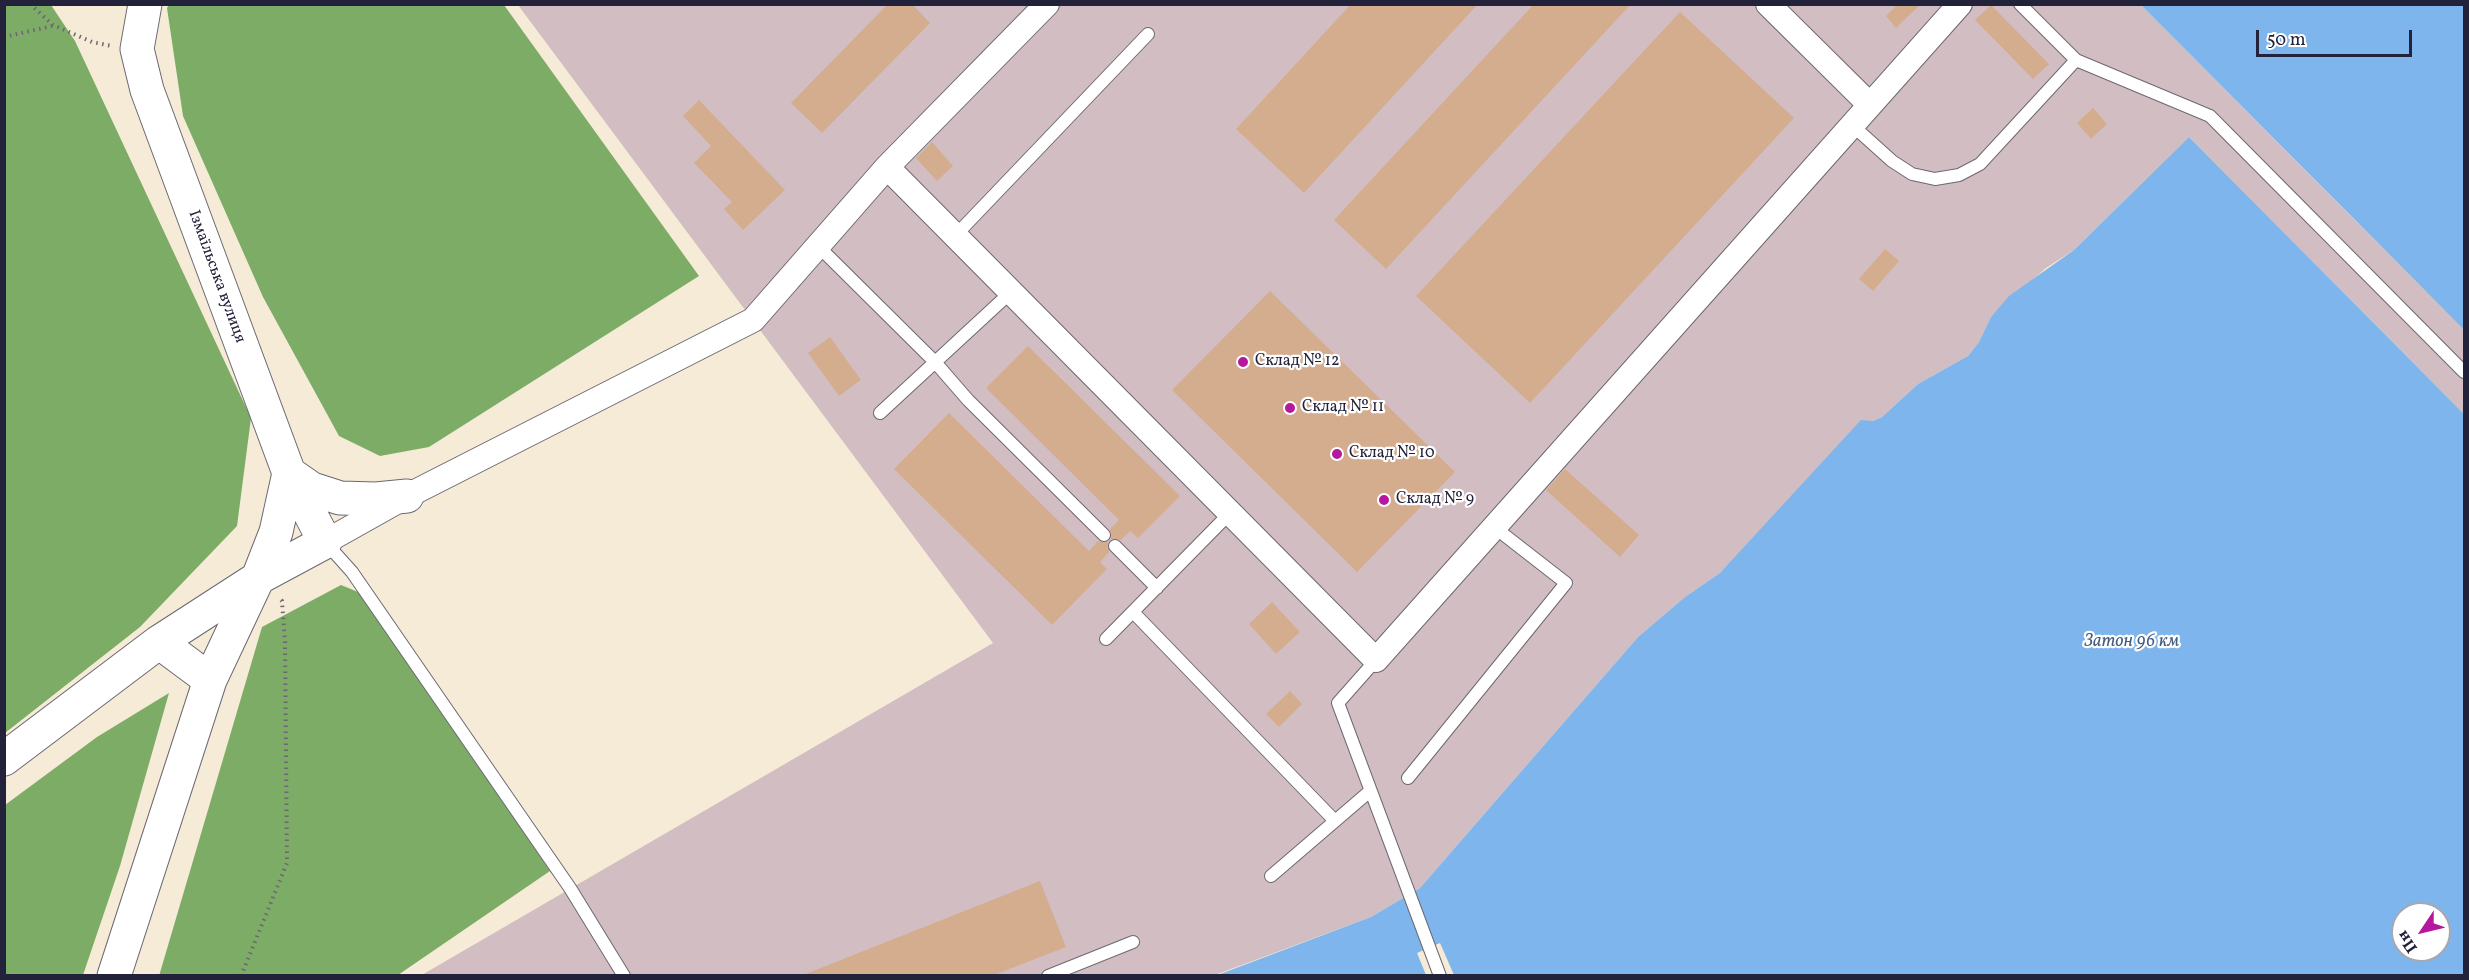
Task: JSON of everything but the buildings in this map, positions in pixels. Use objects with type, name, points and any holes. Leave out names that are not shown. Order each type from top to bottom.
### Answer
[{"type":"street","name":"Ізмаїльська вулиця","points":[[145,4],[137,49],[147,90],[289,473],[325,542]]},
{"type":"street","points":[[4,759],[159,642],[258,578],[407,496],[753,321],[887,168],[1047,4]]},
{"type":"street","points":[[1768,4],[1870,105]]},
{"type":"street","points":[[887,168],[1376,660],[1960,4]]},
{"type":"street","points":[[114,975],[210,680],[258,578],[276,532],[289,473],[312,489],[340,498],[376,499],[407,496]]},
{"type":"street","points":[[159,642],[210,680]]},
{"type":"lane","points":[[2020,4],[2076,60],[2210,116],[2464,372]]},
{"type":"lane","points":[[955,236],[1148,34]]},
{"type":"lane","points":[[1852,126],[1892,161],[1912,174],[1935,179],[1959,175],[1980,164],[2076,60]]},
{"type":"lane","points":[[818,246],[1104,535]]},
{"type":"lane","points":[[880,413],[1011,292]]},
{"type":"lane","points":[[1106,639],[1230,513]]},
{"type":"lane","points":[[1408,778],[1566,584],[1494,527]]},
{"type":"lane","points":[[325,542],[352,572],[557,869],[624,975]]},
{"type":"lane","points":[[1115,546],[1157,588]]},
{"type":"lane","points":[[1133,612],[1335,821]]},
{"type":"lane","points":[[1376,660],[1338,703],[1405,887],[1440,975]]},
{"type":"lane","points":[[1270,876],[1370,791]]},
{"type":"lane","points":[[1048,975],[1133,942]]},
{"type":"path","points":[[30,4],[53,25],[92,42],[137,49]]},
{"type":"path","points":[[4,37],[53,25]]},
{"type":"path","points":[[241,975],[287,863],[285,642],[282,601],[258,578]]},
{"type":"shaded area","points":[[518,5],[2141,5],[2464,330],[2464,414],[2189,137],[2074,250],[2046,268],[1991,317],[1979,342],[1968,356],[1918,384],[1882,417],[1873,421],[1720,573],[1685,597],[1638,637],[1420,888],[1371,917],[1215,975],[420,976],[993,643]]},
{"type":"green space","points":[[5,4],[51,5],[75,41],[251,418],[237,526],[140,627],[5,733]]},
{"type":"green space","points":[[169,5],[504,5],[699,276],[429,447],[380,456],[339,436],[263,297],[183,116],[167,8]]},
{"type":"green space","points":[[341,585],[363,594],[550,871],[398,975],[159,976],[262,627]]},
{"type":"green space","points":[[169,693],[120,866],[83,975],[5,975],[5,805],[97,737]]},
{"type":"water","points":[[2141,5],[2464,5],[2464,330],[2362,227]]},
{"type":"water","name":"Затон 96 км","points":[[2189,137],[2464,414],[2464,975],[1215,976],[1371,917],[1420,888],[1638,637],[1685,597],[1720,573],[1861,420],[1873,421],[1882,417],[1918,384],[1968,356],[1979,342],[1991,317],[2009,296],[2074,250]]},
{"type":"pier","points":[[1440,943],[1454,975],[1426,975],[1417,953]]},
{"type":"place","name":"Склад № 12","points":[[1243,362]]},
{"type":"place","name":"Склад № 11","points":[[1290,408]]},
{"type":"place","name":"Склад № 10","points":[[1337,454]]},
{"type":"place","name":"Склад № 9","points":[[1384,500]]}]
